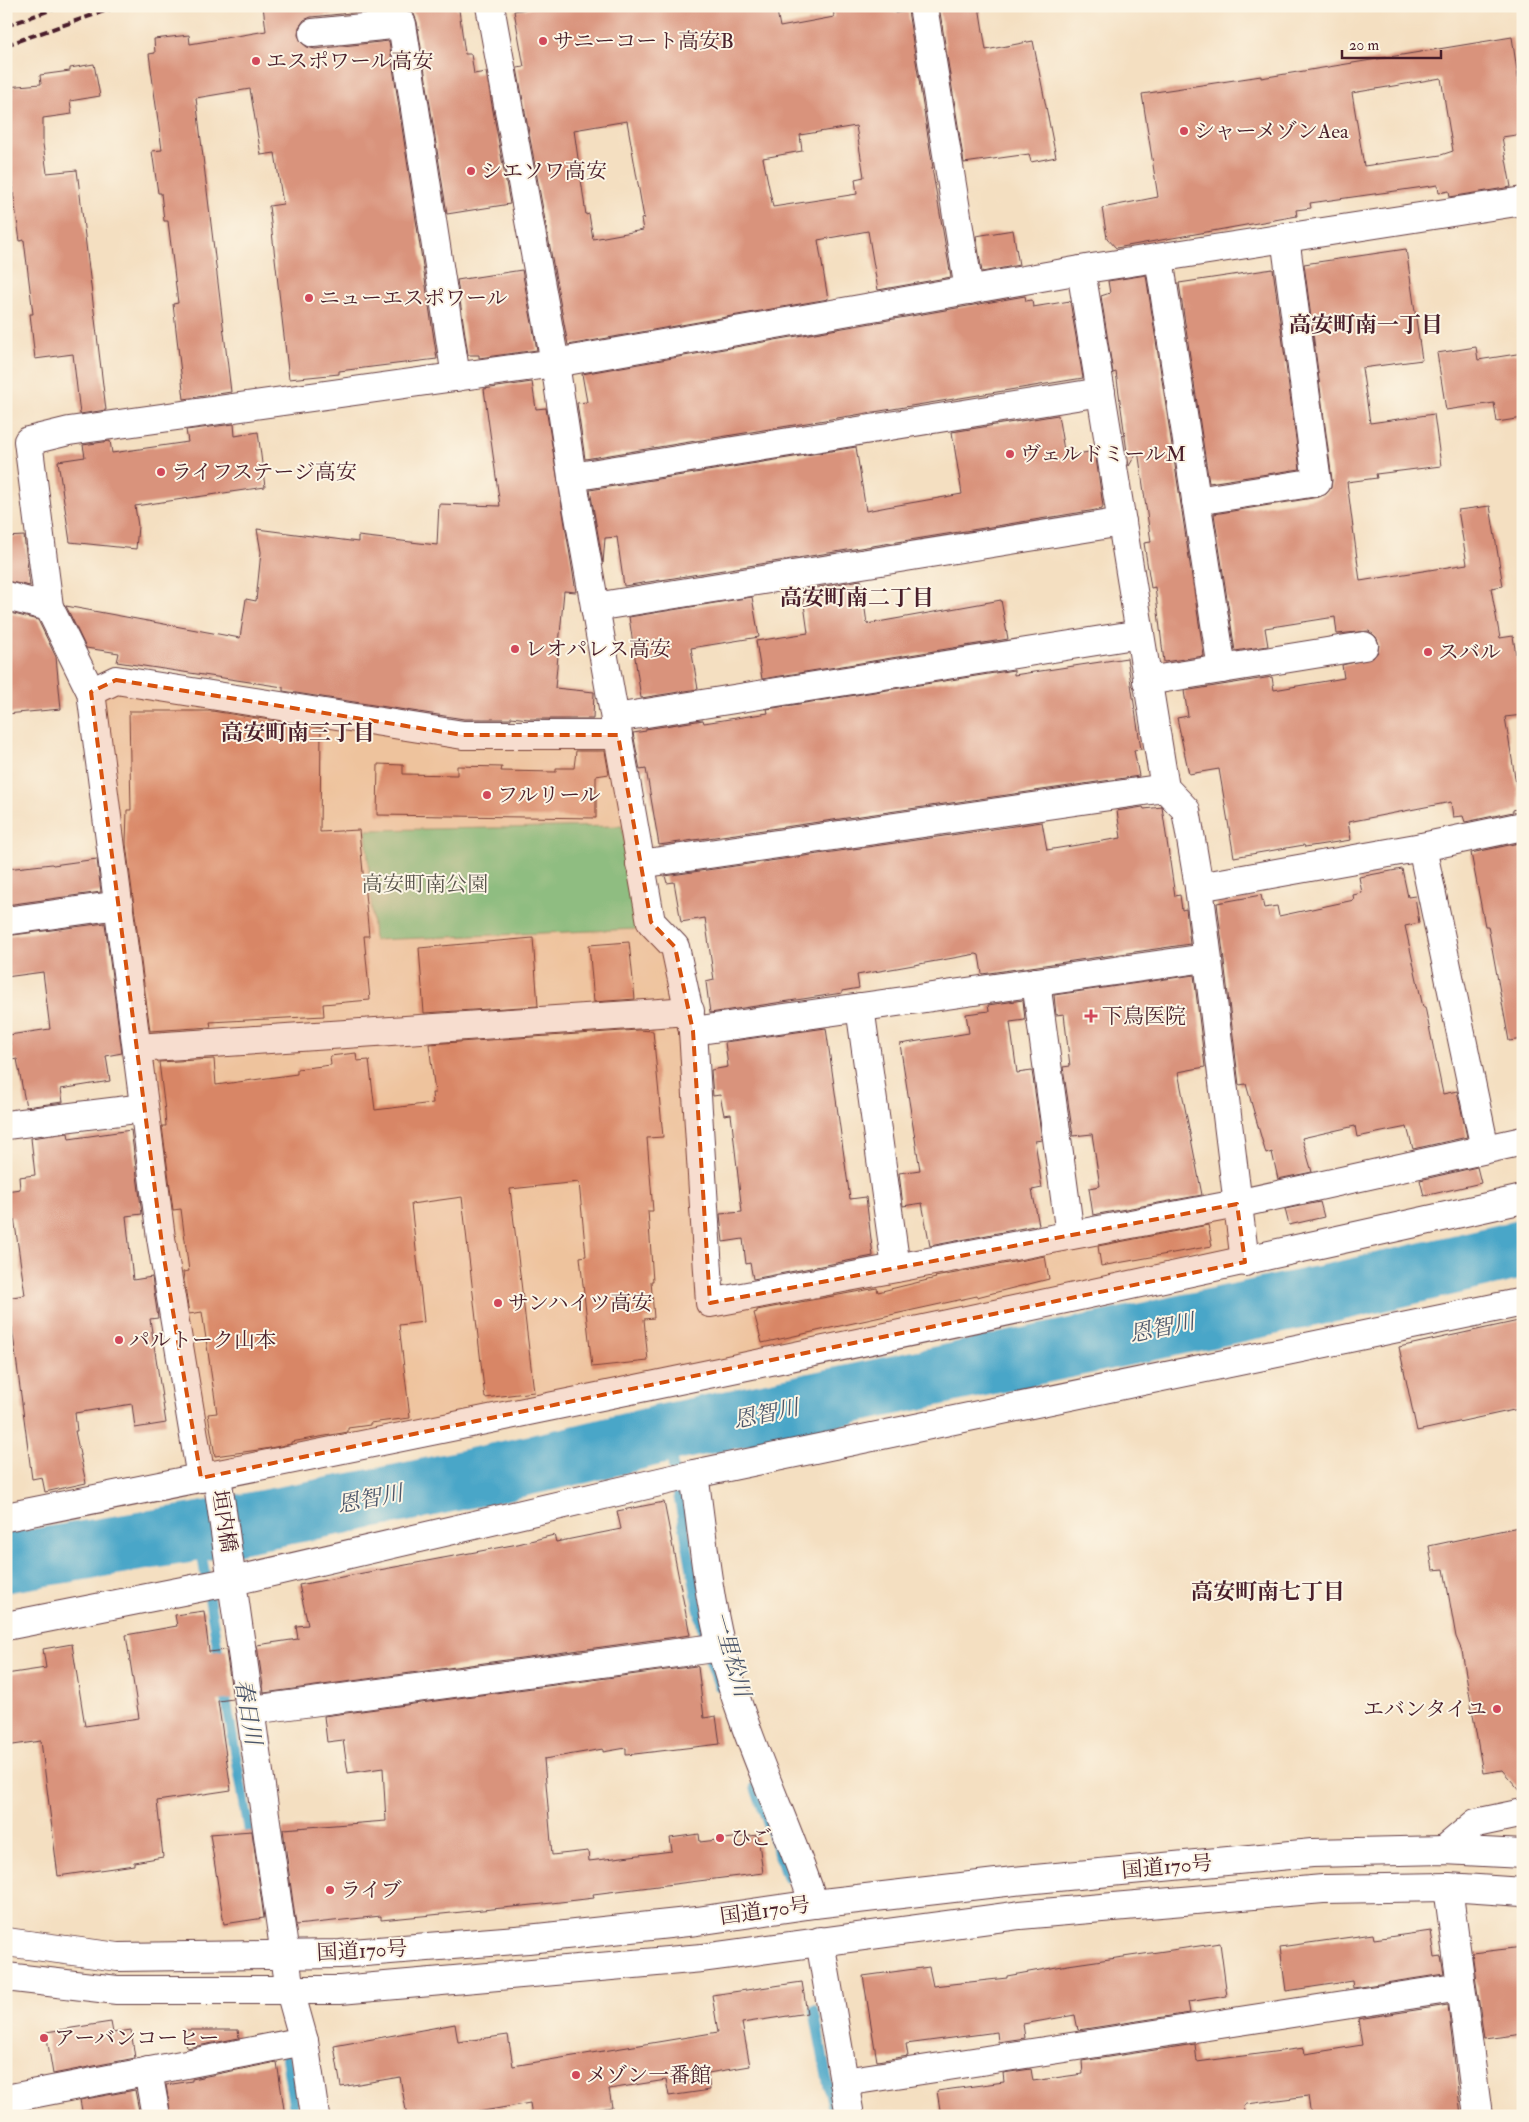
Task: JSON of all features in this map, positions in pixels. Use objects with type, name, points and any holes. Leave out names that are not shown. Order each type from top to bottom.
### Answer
[{"type":"main road","points":[[490,6],[555,363],[594,607],[651,922],[675,947],[691,1021],[710,1304],[1237,1204],[1523,1141]]},
{"type":"main road","points":[[923,6],[969,290]]},
{"type":"main road","points":[[313,33],[402,24],[456,377],[555,363],[1081,270],[1523,201]]},
{"type":"main road","points":[[1196,501],[1317,482],[1284,237]]},
{"type":"main road","points":[[1159,258],[1222,669]]},
{"type":"main road","points":[[1081,270],[1165,788],[1186,810],[1199,888],[1244,1262]]},
{"type":"main road","name":"垣内橋","points":[[315,2116],[304,2041],[290,1991],[252,1710],[219,1580],[209,1477],[161,1238],[90,692],[49,607],[28,440],[69,431],[456,377]]},
{"type":"main road","points":[[572,477],[1101,392]]},
{"type":"main road","points":[[594,607],[1122,522]]},
{"type":"main road","points":[[6,596],[49,607]]},
{"type":"main road","points":[[90,692],[116,680],[462,735],[616,727],[1140,634]]},
{"type":"main road","points":[[1147,681],[1364,646]]},
{"type":"main road","points":[[640,864],[1165,788]]},
{"type":"main road","points":[[1199,888],[1422,847],[1523,826]]},
{"type":"main road","points":[[1422,847],[1485,1149]]},
{"type":"main road","points":[[6,921],[119,905]]},
{"type":"main road","points":[[137,1048],[691,1021],[860,1007],[1206,958]]},
{"type":"main road","points":[[1036,982],[1070,1235]]},
{"type":"main road","points":[[860,1007],[896,1268]]},
{"type":"main road","points":[[6,1125],[144,1108]]},
{"type":"main road","points":[[6,1517],[209,1477],[1244,1262],[1523,1199]]},
{"type":"main road","points":[[6,1626],[683,1477],[1523,1302]]},
{"type":"main road","points":[[683,1477],[707,1571],[709,1649],[746,1727],[798,1857],[814,1904]]},
{"type":"main road","points":[[252,1710],[709,1649]]},
{"type":"main road","points":[[1444,1850],[1476,1824],[1523,1813]]},
{"type":"main road","name":"国道170号","points":[[6,1942],[118,1957],[340,1954],[528,1939],[697,1921],[814,1904],[1014,1881],[1312,1853],[1444,1850],[1523,1854]]},
{"type":"main road","points":[[1448,1887],[1478,2116]]},
{"type":"main road","name":"国道170号","points":[[6,1977],[116,1990],[340,1990],[702,1958],[1020,1915],[1314,1889],[1448,1887],[1523,1892]]},
{"type":"main road","points":[[820,1941],[850,2116]]},
{"type":"main road","points":[[844,2082],[1461,1988]]},
{"type":"main road","points":[[6,2099],[304,2041]]},
{"type":"main road","points":[[148,2072],[156,2116]]},
{"type":"highlighted area","points":[[116,680],[463,735],[618,735],[651,922],[675,947],[693,1031],[710,1303],[1237,1204],[1245,1262],[201,1478],[163,1252],[91,692]]},
{"type":"green space","name":"高安町南公園","points":[[622,826],[638,929],[374,940],[366,830]]},
{"type":"building","points":[[263,6],[456,6],[457,10],[459,10],[465,54],[471,54],[474,74],[486,72],[510,204],[447,214],[417,22],[414,14],[400,8],[311,17],[304,20],[299,27],[298,35],[301,42],[307,47],[315,49],[389,41],[437,359],[339,371],[339,374],[289,379],[269,206],[283,204],[275,153],[261,155],[250,89],[196,98],[231,392],[184,399],[173,304],[178,303],[168,221],[164,221],[161,193],[158,193],[152,151],[162,150],[149,54],[155,53],[154,39],[189,35],[190,44],[266,31]]},
{"type":"building","points":[[544,6],[776,6],[780,27],[834,17],[833,6],[894,6],[895,13],[908,11],[951,277],[878,290],[868,231],[818,240],[828,299],[568,345],[517,68],[524,67],[514,11]],"holes":[[[627,121],[644,218],[641,219],[643,230],[593,239],[589,214],[586,215],[574,130]],[[856,126],[864,177],[855,179],[857,194],[773,207],[763,158],[802,151],[800,135]]]},
{"type":"building","points":[[939,6],[979,6],[986,50],[1033,41],[1056,157],[1031,162],[1029,154],[964,163]]},
{"type":"building","points":[[1512,37],[1523,111],[1523,134],[1502,137],[1511,187],[1450,197],[1449,191],[1439,193],[1438,185],[1310,203],[1311,208],[1296,210],[1297,216],[1116,248],[1107,238],[1102,208],[1158,197],[1142,94],[1261,76],[1261,78]],"holes":[[[1441,78],[1453,151],[1441,155],[1364,166],[1352,93]]]},
{"type":"building","points":[[94,64],[100,96],[70,101],[72,114],[43,118],[43,144],[47,173],[77,170],[106,410],[80,414],[73,354],[35,359],[30,314],[33,314],[24,240],[20,241],[6,142],[6,87],[41,84],[40,75],[70,71],[70,68]]},
{"type":"building","points":[[1013,230],[1019,265],[982,272],[976,236]]},
{"type":"building","points":[[1406,249],[1422,360],[1362,368],[1370,423],[1434,414],[1441,466],[1376,474],[1377,478],[1347,482],[1360,581],[1467,564],[1458,510],[1490,506],[1503,586],[1491,588],[1500,638],[1513,636],[1523,700],[1523,715],[1505,717],[1520,808],[1513,810],[1513,812],[1465,822],[1463,816],[1453,817],[1451,802],[1348,822],[1351,840],[1305,847],[1304,845],[1234,857],[1219,769],[1189,774],[1177,718],[1188,716],[1184,691],[1272,677],[1274,690],[1344,678],[1342,665],[1373,658],[1378,652],[1379,644],[1376,637],[1369,631],[1337,634],[1335,617],[1265,628],[1268,646],[1235,651],[1214,514],[1319,497],[1326,494],[1331,488],[1332,480],[1304,264]]},
{"type":"building","points":[[1273,269],[1300,469],[1209,483],[1179,283]]},
{"type":"building","points":[[522,270],[537,350],[479,358],[479,355],[468,355],[457,280]]},
{"type":"building","points":[[1146,275],[1204,656],[1164,662],[1155,587],[1151,588],[1144,543],[1151,542],[1138,450],[1129,466],[1116,372],[1113,373],[1101,296],[1110,293],[1108,281]]},
{"type":"building","points":[[1025,296],[1026,301],[1032,300],[1033,307],[1070,301],[1083,378],[585,459],[577,403],[587,402],[582,374]]},
{"type":"building","points":[[1476,347],[1478,360],[1523,353],[1523,418],[1497,422],[1494,403],[1446,410],[1437,353]]},
{"type":"building","points":[[532,382],[536,409],[546,408],[576,592],[564,591],[555,688],[594,692],[593,719],[529,719],[511,717],[511,719],[464,719],[283,691],[283,687],[117,662],[119,653],[86,648],[66,606],[240,638],[246,599],[256,601],[261,552],[257,529],[358,542],[358,536],[437,545],[439,504],[500,506],[484,389]]},
{"type":"building","points":[[1058,415],[1065,456],[1095,451],[1102,509],[624,586],[617,537],[605,538],[603,563],[590,490],[856,447],[866,511],[962,494],[952,432]]},
{"type":"building","name":"ライフステージ高安","points":[[234,424],[235,436],[258,432],[265,487],[135,506],[138,526],[136,549],[70,542],[58,461],[85,457],[83,445],[110,441],[112,453],[188,442],[186,430]]},
{"type":"building","points":[[24,536],[30,586],[6,581],[6,537]]},
{"type":"building","points":[[861,580],[867,624],[1001,600],[1008,639],[762,679],[756,641],[808,633],[802,590]]},
{"type":"building","points":[[752,597],[759,637],[691,648],[698,689],[641,698],[629,617]]},
{"type":"building","points":[[6,612],[38,620],[56,657],[61,709],[6,714]]},
{"type":"building","points":[[1127,658],[1141,749],[1134,750],[1139,776],[659,845],[646,769],[640,770],[633,733],[646,731],[646,729],[703,720],[704,723],[768,713],[767,709],[1014,670],[1014,675]]},
{"type":"building","points":[[129,711],[212,711],[321,728],[320,832],[359,830],[369,936],[364,936],[370,1000],[323,1004],[324,1016],[210,1022],[211,1027],[150,1031],[126,844],[127,810],[131,810]]},
{"type":"building","name":"フルリール","points":[[576,751],[605,751],[609,774],[596,776],[596,818],[377,815],[378,764],[403,765],[403,774],[457,775],[457,766],[502,767],[501,771],[556,772],[556,768],[574,768]]},
{"type":"building","points":[[1143,807],[1144,809],[1162,807],[1175,896],[1180,895],[1182,910],[1186,909],[1190,944],[982,974],[979,955],[976,954],[857,975],[859,988],[842,991],[842,993],[710,1013],[706,982],[714,980],[705,918],[681,922],[674,882],[667,883],[665,876],[1042,822],[1047,850],[1121,838],[1117,811]]},
{"type":"building","points":[[1519,843],[1523,862],[1523,1039],[1509,1041],[1488,926],[1485,926],[1471,853]]},
{"type":"building","points":[[97,859],[101,892],[6,905],[6,869]]},
{"type":"building","points":[[1402,869],[1408,897],[1415,896],[1419,923],[1405,926],[1423,1007],[1425,1007],[1443,1094],[1457,1091],[1467,1137],[1413,1149],[1407,1127],[1357,1137],[1355,1126],[1302,1138],[1312,1172],[1278,1179],[1272,1152],[1266,1154],[1246,1084],[1239,1085],[1217,903],[1261,895],[1264,908],[1277,906],[1279,916],[1354,900],[1353,895],[1362,893],[1359,877]]},
{"type":"building","points":[[105,923],[122,1053],[106,1056],[110,1081],[61,1089],[63,1102],[26,1107],[17,1059],[12,1060],[9,1035],[50,1029],[43,972],[6,977],[6,936]]},
{"type":"building","points":[[533,938],[538,1006],[424,1013],[419,948]]},
{"type":"building","points":[[629,942],[635,999],[594,1002],[589,945]]},
{"type":"building","points":[[1194,975],[1205,1067],[1178,1072],[1202,1195],[1093,1215],[1089,1188],[1100,1186],[1092,1134],[1073,1136],[1063,1067],[1070,1066],[1064,1014],[1056,1015],[1054,995]]},
{"type":"building","points":[[1023,1000],[1025,1020],[1010,1022],[1017,1073],[1032,1071],[1042,1140],[1035,1141],[1042,1188],[1032,1190],[1039,1225],[930,1246],[922,1203],[903,1206],[899,1173],[920,1170],[900,1044],[969,1033],[966,1014],[989,1011],[988,1005]]},
{"type":"building","points":[[826,1028],[850,1199],[866,1197],[873,1256],[753,1279],[750,1263],[746,1264],[743,1239],[723,1242],[720,1214],[742,1212],[731,1114],[724,1115],[720,1095],[713,1096],[711,1070],[728,1067],[725,1042]]},
{"type":"building","points":[[638,1030],[653,1031],[663,1137],[647,1138],[653,1211],[648,1211],[654,1318],[644,1319],[648,1361],[592,1367],[580,1257],[586,1256],[579,1182],[510,1189],[534,1392],[485,1398],[462,1197],[411,1204],[424,1322],[399,1325],[410,1418],[370,1423],[370,1425],[348,1428],[348,1432],[291,1442],[291,1444],[215,1456],[208,1414],[217,1413],[202,1312],[189,1314],[183,1272],[189,1271],[181,1209],[173,1210],[162,1126],[166,1126],[159,1062],[214,1059],[216,1085],[297,1074],[297,1069],[331,1065],[330,1056],[356,1053],[357,1061],[369,1060],[375,1110],[433,1103],[432,1093],[435,1093],[429,1044]]},
{"type":"building","points":[[131,1130],[142,1214],[126,1216],[133,1280],[152,1277],[158,1318],[150,1319],[166,1423],[135,1428],[132,1404],[75,1413],[77,1431],[75,1431],[86,1483],[45,1492],[42,1477],[32,1479],[12,1327],[6,1328],[6,1298],[25,1295],[14,1217],[6,1218],[6,1191],[20,1189],[19,1177],[35,1175],[31,1138],[68,1133],[69,1139]]},
{"type":"building","points":[[1477,1167],[1481,1183],[1424,1196],[1420,1180]]},
{"type":"building","points":[[1320,1202],[1324,1217],[1289,1225],[1285,1209]]},
{"type":"building","points":[[1208,1225],[1212,1246],[1101,1266],[1098,1246]]},
{"type":"building","points":[[1045,1256],[1049,1279],[977,1297],[762,1343],[754,1313],[757,1310],[877,1288],[878,1292],[935,1277]]},
{"type":"building","points":[[1523,1320],[1523,1408],[1417,1431],[1399,1347]]},
{"type":"building","points":[[664,1502],[690,1635],[264,1693],[257,1645],[298,1639],[296,1626],[308,1625],[299,1585],[518,1544],[554,1535],[556,1542],[621,1529],[617,1511]]},
{"type":"building","name":"エバンタイユ","points":[[1523,1526],[1523,1794],[1502,1770],[1483,1773],[1462,1651],[1456,1637],[1444,1569],[1433,1570],[1429,1546]]},
{"type":"building","points":[[204,1611],[209,1652],[226,1650],[233,1699],[218,1701],[231,1790],[157,1801],[163,1857],[134,1862],[134,1865],[58,1876],[41,1741],[6,1746],[6,1674],[46,1668],[43,1649],[72,1644],[85,1726],[139,1718],[126,1635],[177,1626],[175,1615]]},
{"type":"building","points":[[698,1667],[704,1718],[716,1716],[720,1744],[626,1755],[626,1748],[603,1752],[603,1749],[544,1759],[552,1855],[588,1851],[589,1861],[672,1851],[670,1838],[699,1834],[700,1842],[758,1835],[763,1873],[593,1894],[594,1898],[543,1904],[381,1920],[381,1916],[296,1925],[283,1829],[386,1821],[383,1768],[348,1773],[343,1740],[327,1742],[324,1716]]},
{"type":"building","points":[[252,1831],[264,1918],[224,1924],[210,1834]]},
{"type":"building","points":[[1431,1931],[1435,1958],[1441,1957],[1444,1974],[1353,1988],[1352,1981],[1286,1991],[1280,1947],[1373,1934],[1374,1939]]},
{"type":"building","points":[[1220,1943],[1227,1996],[1188,2002],[1190,2013],[1078,2030],[1075,2015],[1023,2024],[1025,2038],[998,2042],[997,2032],[906,2044],[908,2056],[877,2061],[863,1976],[929,1967],[933,1986],[1007,1978],[1007,1976],[1068,1965]]},
{"type":"building","points":[[1523,1947],[1523,2034],[1484,2039],[1472,1953]]},
{"type":"building","points":[[802,1982],[807,2013],[742,2023],[750,2066],[708,2073],[710,2090],[669,2096],[666,2080],[609,2089],[612,2107],[560,2116],[532,2116],[530,2103],[454,2116],[407,2116],[400,2077],[341,2087],[334,2046],[455,2024],[458,2042],[508,2035],[513,2066],[718,2032],[712,1995]]},
{"type":"building","points":[[1448,2005],[1461,2116],[1311,2116],[1308,2096],[1247,2104],[1244,2106],[1246,2116],[941,2116],[937,2091],[1004,2082],[1003,2073],[1031,2069],[1033,2081],[1083,2074],[1082,2061],[1195,2044],[1197,2062],[1304,2048],[1305,2054],[1362,2045],[1358,2019]]},
{"type":"building","points":[[111,2022],[113,2033],[131,2030],[135,2058],[53,2074],[46,2032]]},
{"type":"building","points":[[184,2030],[238,2030],[239,2038],[187,2048]]},
{"type":"building","points":[[277,2062],[285,2116],[171,2116],[166,2085]]},
{"type":"building","points":[[135,2090],[140,2116],[83,2116],[80,2100]]},
{"type":"waterway","name":"恩智川","points":[[6,1563],[198,1532],[397,1494],[577,1455],[667,1433],[1341,1291],[1523,1249]]},
{"type":"waterway","name":"一里松川","points":[[667,1433],[706,1650],[719,1686]]},
{"type":"waterway","name":"春日川","points":[[198,1532],[220,1663]]},
{"type":"waterway","name":"春日川","points":[[224,1687],[251,1843]]},
{"type":"waterway","name":"一里松川","points":[[755,1787],[787,1878]]},
{"type":"waterway","name":"一里松川","points":[[814,2010],[834,2116]]},
{"type":"waterway","name":"春日川","points":[[286,2058],[295,2116]]},
{"type":"railway","points":[[6,26],[62,6]]},
{"type":"railway","points":[[6,45],[119,6]]},
{"type":"place","name":"サニーコート高安B","points":[[543,41]]},
{"type":"place","name":"エスポワール高安","points":[[256,61]]},
{"type":"place","name":"シャーメゾンAea","points":[[1184,131]]},
{"type":"place","name":"シエソワ高安","points":[[471,171]]},
{"type":"place","name":"ニューエスポワール","points":[[309,298]]},
{"type":"place","name":"ヴェルドミールM","points":[[1010,454]]},
{"type":"place","name":"ライフステージ高安","points":[[161,472]]},
{"type":"place","name":"レオパレス高安","points":[[515,649]]},
{"type":"place","name":"スバル","points":[[1428,652]]},
{"type":"place","name":"フルリール","points":[[487,795]]},
{"type":"place","name":"下鳥医院","points":[[1091,1016]]},
{"type":"place","name":"サンハイツ高安","points":[[498,1303]]},
{"type":"place","name":"パルトーク山本","points":[[119,1340]]},
{"type":"place","name":"エバンタイユ","points":[[1497,1709]]},
{"type":"place","name":"ひご","points":[[720,1838]]},
{"type":"place","name":"ライブ","points":[[330,1890]]},
{"type":"place","name":"アーバンコーヒー","points":[[44,2038]]},
{"type":"place","name":"メゾン一番館","points":[[576,2075]]},
{"type":"district","name":"高安町南一丁目","points":[[1366,325]]},
{"type":"district","name":"高安町南二丁目","points":[[857,598]]},
{"type":"district","name":"高安町南三丁目","points":[[298,733]]},
{"type":"district","name":"高安町南七丁目","points":[[1268,1592]]}]
